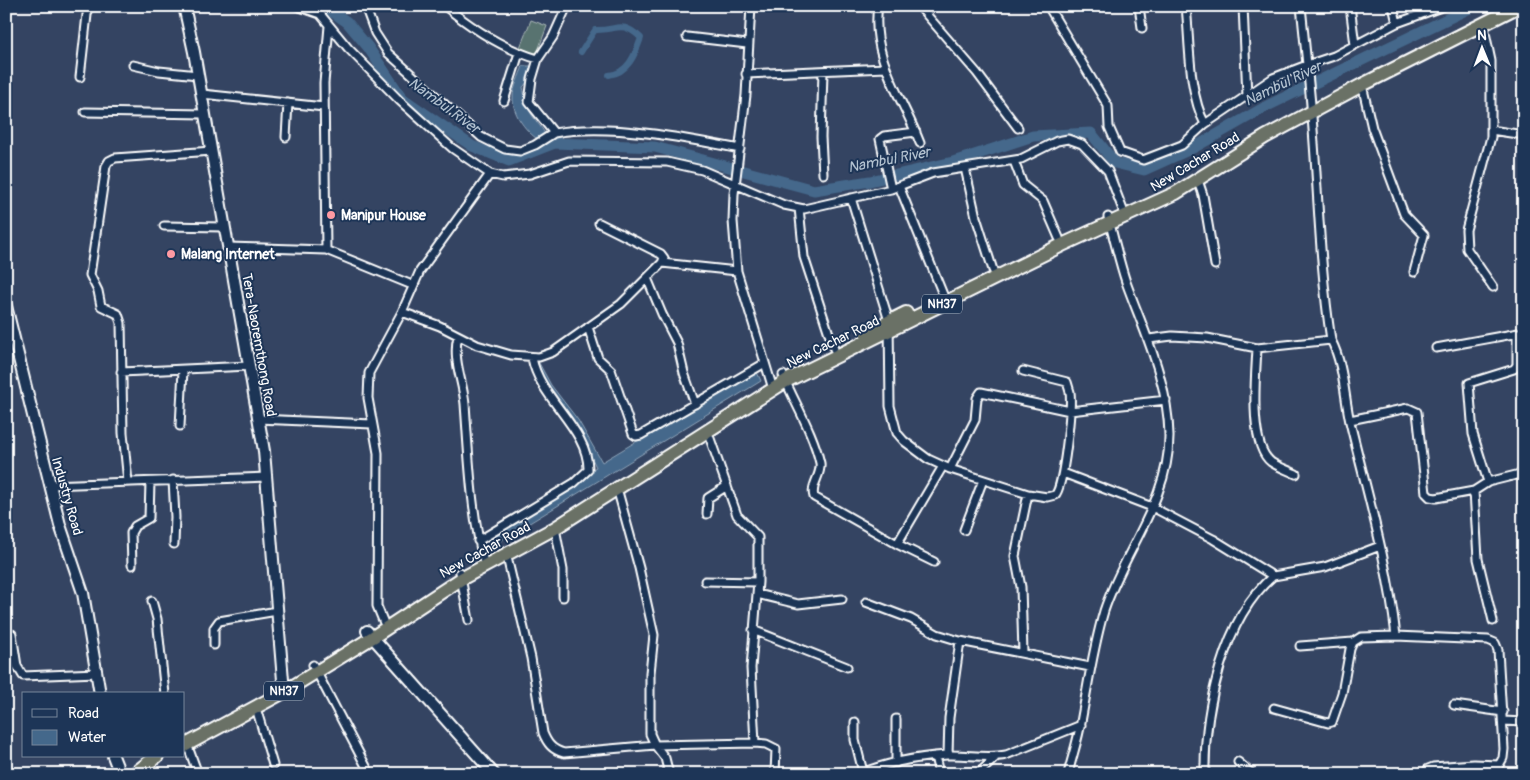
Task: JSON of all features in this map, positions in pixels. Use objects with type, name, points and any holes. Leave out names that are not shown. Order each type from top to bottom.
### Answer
[{"type":"highway","name":"New Cachar Road","points":[[784,378],[1009,266],[1198,180],[1312,108],[1397,60],[1483,23],[1507,6]]},
{"type":"highway","name":"New Cachar Road","points":[[944,298],[993,270],[1009,266],[1059,238],[1109,220],[1123,210],[1177,185],[1261,132],[1362,85],[1519,6]]},
{"type":"highway","name":"New Cachar Road","points":[[185,743],[283,688],[460,576],[505,552],[616,486],[784,378],[834,349],[889,326]]},
{"type":"highway","name":"New Cachar Road","points":[[505,552],[555,528],[616,486]]},
{"type":"highway","name":"New Cachar Road","points":[[185,743],[256,708],[283,688]]},
{"type":"highway","points":[[134,774],[154,758]]},
{"type":"highway","points":[[146,774],[166,758]]},
{"type":"street","points":[[80,77],[88,6]]},
{"type":"street","name":"Tera-Naoremthong Road","points":[[184,6],[202,94],[267,477],[283,688]]},
{"type":"street","points":[[297,6],[320,14],[329,26],[413,113],[452,148],[490,174],[503,178],[517,177],[569,161],[635,160],[682,165],[736,180],[784,204],[799,208],[821,206],[899,186],[917,177],[933,173],[1014,161],[1029,156],[1061,139],[1078,142],[1108,171],[1123,210]]},
{"type":"street","points":[[365,6],[375,33],[388,53],[481,137],[497,146],[520,151],[535,145],[554,133],[571,130],[683,137],[740,149]]},
{"type":"street","points":[[445,6],[493,40],[519,53],[538,59]]},
{"type":"street","points":[[554,133],[529,102],[531,85],[538,59],[553,37],[567,6]]},
{"type":"street","points":[[751,6],[733,222],[737,271],[772,386]]},
{"type":"street","points":[[878,6],[878,46],[920,144]]},
{"type":"street","points":[[919,6],[977,72],[1018,128]]},
{"type":"street","points":[[1048,6],[1108,106],[1109,127],[1120,152],[1143,160],[1182,145],[1205,124],[1273,78],[1334,56],[1396,23],[1442,7]]},
{"type":"street","points":[[1139,6],[1142,28]]},
{"type":"street","points":[[1186,6],[1194,92],[1197,110],[1205,124]]},
{"type":"street","points":[[1243,6],[1247,96]]},
{"type":"street","points":[[1301,6],[1312,108],[1316,196],[1332,340],[1338,352],[1350,420],[1393,604],[1396,636]]},
{"type":"street","points":[[1350,6],[1355,45]]},
{"type":"street","points":[[1393,6],[1396,23]]},
{"type":"street","points":[[1483,23],[1491,61],[1491,130],[1466,230],[1467,249],[1493,287]]},
{"type":"street","points":[[326,250],[324,107],[325,56],[329,26]]},
{"type":"street","points":[[687,37],[747,44]]},
{"type":"street","points":[[504,102],[519,53]]},
{"type":"street","points":[[133,64],[159,71],[198,75]]},
{"type":"street","points":[[746,74],[886,68]]},
{"type":"street","points":[[823,72],[821,137],[823,174]]},
{"type":"street","points":[[1362,85],[1372,128],[1404,214],[1424,235],[1414,272]]},
{"type":"street","points":[[202,94],[324,107]]},
{"type":"street","points":[[286,137],[288,103]]},
{"type":"street","points":[[85,112],[205,114]]},
{"type":"street","points":[[1491,130],[1524,135]]},
{"type":"street","points":[[891,187],[880,139],[884,136],[916,132]]},
{"type":"street","points":[[128,482],[123,432],[120,318],[118,314],[101,306],[98,291],[90,275],[106,166],[110,160],[115,158],[212,151]]},
{"type":"street","points":[[1014,161],[1023,185],[1043,201],[1059,238]]},
{"type":"street","points":[[965,168],[976,217],[993,270]]},
{"type":"street","points":[[384,625],[377,610],[376,595],[378,453],[367,386],[369,373],[402,312],[412,285],[420,271],[490,174]]},
{"type":"street","points":[[1198,180],[1203,195],[1215,265]]},
{"type":"street","points":[[899,186],[944,298]]},
{"type":"street","points":[[850,198],[889,326],[890,406],[894,425],[904,441],[928,459],[950,469],[1028,494],[1047,497],[1055,495],[1059,490],[1063,473],[1070,411],[1070,392],[1067,382],[1023,371]]},
{"type":"street","points":[[799,208],[804,257],[834,349]]},
{"type":"street","points":[[1068,774],[1081,725],[1090,667],[1102,618],[1112,591],[1152,507],[1167,456],[1169,435],[1166,400],[1149,339],[1126,282],[1109,220]]},
{"type":"street","points":[[402,312],[440,326],[458,336],[511,355],[532,358],[547,355],[621,304],[662,263],[664,258],[662,254],[599,223]]},
{"type":"street","points":[[164,226],[224,227]]},
{"type":"street","points":[[228,247],[326,250],[412,285]]},
{"type":"street","points":[[662,263],[737,271]]},
{"type":"street","points":[[647,278],[677,343],[684,374],[695,404]]},
{"type":"street","name":"Industry Road","points":[[6,306],[49,485],[83,593],[100,692]]},
{"type":"street","points":[[588,328],[598,358],[611,370],[635,435],[642,435],[765,363]]},
{"type":"street","points":[[1436,348],[1520,333],[1517,365],[1514,369],[1469,383],[1473,434],[1488,482]]},
{"type":"street","points":[[458,336],[456,362],[465,405],[473,511],[484,564]]},
{"type":"street","points":[[1149,339],[1172,336],[1208,338],[1257,348],[1332,340]]},
{"type":"street","points":[[1257,348],[1253,403],[1262,449],[1271,462],[1296,474]]},
{"type":"street","points":[[478,541],[574,483],[588,470],[585,452],[579,438],[539,382],[532,358]]},
{"type":"street","points":[[121,372],[249,366]]},
{"type":"street","points":[[180,426],[183,370]]},
{"type":"street","points":[[784,378],[806,424],[820,464],[813,489],[814,497],[897,544],[934,562]]},
{"type":"street","points":[[950,469],[975,420],[978,395],[981,392],[1070,411],[1166,400]]},
{"type":"street","points":[[1350,420],[1408,408],[1417,412],[1426,493],[1430,498],[1474,491],[1488,482],[1524,473]]},
{"type":"street","points":[[258,419],[372,424]]},
{"type":"street","points":[[707,428],[737,515],[758,537],[758,582],[753,630],[751,700],[755,744]]},
{"type":"street","points":[[897,544],[943,466]]},
{"type":"street","points":[[1063,473],[1152,507],[1213,539],[1273,576],[1325,568],[1380,546]]},
{"type":"street","points":[[49,485],[267,477]]},
{"type":"street","points":[[173,480],[174,544]]},
{"type":"street","points":[[964,530],[983,480]]},
{"type":"street","points":[[132,565],[131,533],[136,526],[149,518],[150,482]]},
{"type":"street","points":[[616,486],[639,568],[654,636],[650,673],[650,729],[655,745],[665,758],[669,774]]},
{"type":"street","points":[[706,514],[708,498],[727,486]]},
{"type":"street","points":[[1474,491],[1478,559],[1493,621]]},
{"type":"street","points":[[1023,653],[1021,587],[1015,556],[1028,494]]},
{"type":"street","points":[[555,528],[563,570],[563,597]]},
{"type":"street","points":[[505,552],[531,658],[541,723],[548,744],[556,751],[564,753],[655,745],[772,745],[776,749],[775,774]]},
{"type":"street","points":[[460,576],[469,620]]},
{"type":"street","points":[[1205,774],[1205,739],[1208,711],[1231,633],[1240,617],[1273,576]]},
{"type":"street","points":[[705,581],[758,582]]},
{"type":"street","points":[[757,594],[798,604],[842,599]]},
{"type":"street","points":[[152,601],[157,619],[165,692]]},
{"type":"street","points":[[866,602],[910,619],[937,634],[960,641],[1090,667]]},
{"type":"street","points":[[214,645],[214,628],[219,621],[277,612]]},
{"type":"street","points":[[753,630],[847,667]]},
{"type":"street","points":[[12,634],[17,666],[23,676],[39,677],[97,673]]},
{"type":"street","points":[[370,634],[492,773]]},
{"type":"street","points":[[1300,646],[1353,642],[1361,638],[1396,636],[1488,640],[1495,643],[1498,650],[1504,749],[1499,766],[1494,774]]},
{"type":"street","points":[[948,755],[949,718],[960,641]]},
{"type":"street","points":[[1274,708],[1328,723],[1332,722],[1342,693],[1353,642]]},
{"type":"street","points":[[314,668],[370,774]]},
{"type":"street","points":[[1454,705],[1502,712]]},
{"type":"street","points":[[256,708],[273,765]]},
{"type":"street","points":[[896,719],[896,763]]},
{"type":"street","points":[[1503,721],[1524,722]]},
{"type":"street","points":[[855,722],[855,740],[861,773],[896,763],[935,756],[996,757]]},
{"type":"street","points":[[978,774],[996,757],[1081,725]]},
{"type":"street","points":[[185,743],[198,774]]},
{"type":"street","points":[[935,756],[939,774]]},
{"type":"street","points":[[114,758],[120,774]]},
{"type":"street","points":[[1238,762],[1252,774]]},
{"type":"street","points":[[1426,774],[1428,769],[1433,767],[1474,764],[1499,766]]},
{"type":"green space","points":[[531,20],[547,26],[536,56],[519,50]]},
{"type":"water","points":[[523,66],[533,66],[530,79],[523,87],[528,109],[546,136],[536,138],[532,135],[517,115],[513,103],[513,93]]},
{"type":"water","points":[[539,363],[551,385],[578,420],[602,462],[756,370],[761,381],[492,546],[488,537],[596,467],[574,420],[540,373],[537,364]]},
{"type":"waterway","name":"Nambul River","points":[[324,6],[347,22],[368,47],[402,98],[472,146],[509,161],[555,143],[655,147],[814,190],[870,181],[953,162],[1033,136],[1091,133],[1115,163],[1144,170],[1195,147],[1267,106],[1474,6]]},
{"type":"waterway","points":[[581,52],[595,30],[623,27],[634,32],[641,38],[633,57],[621,71],[609,75]]},
{"type":"place","name":"Manipur House","points":[[331,215]]},
{"type":"place","name":"Malang Internet","points":[[171,254]]}]
